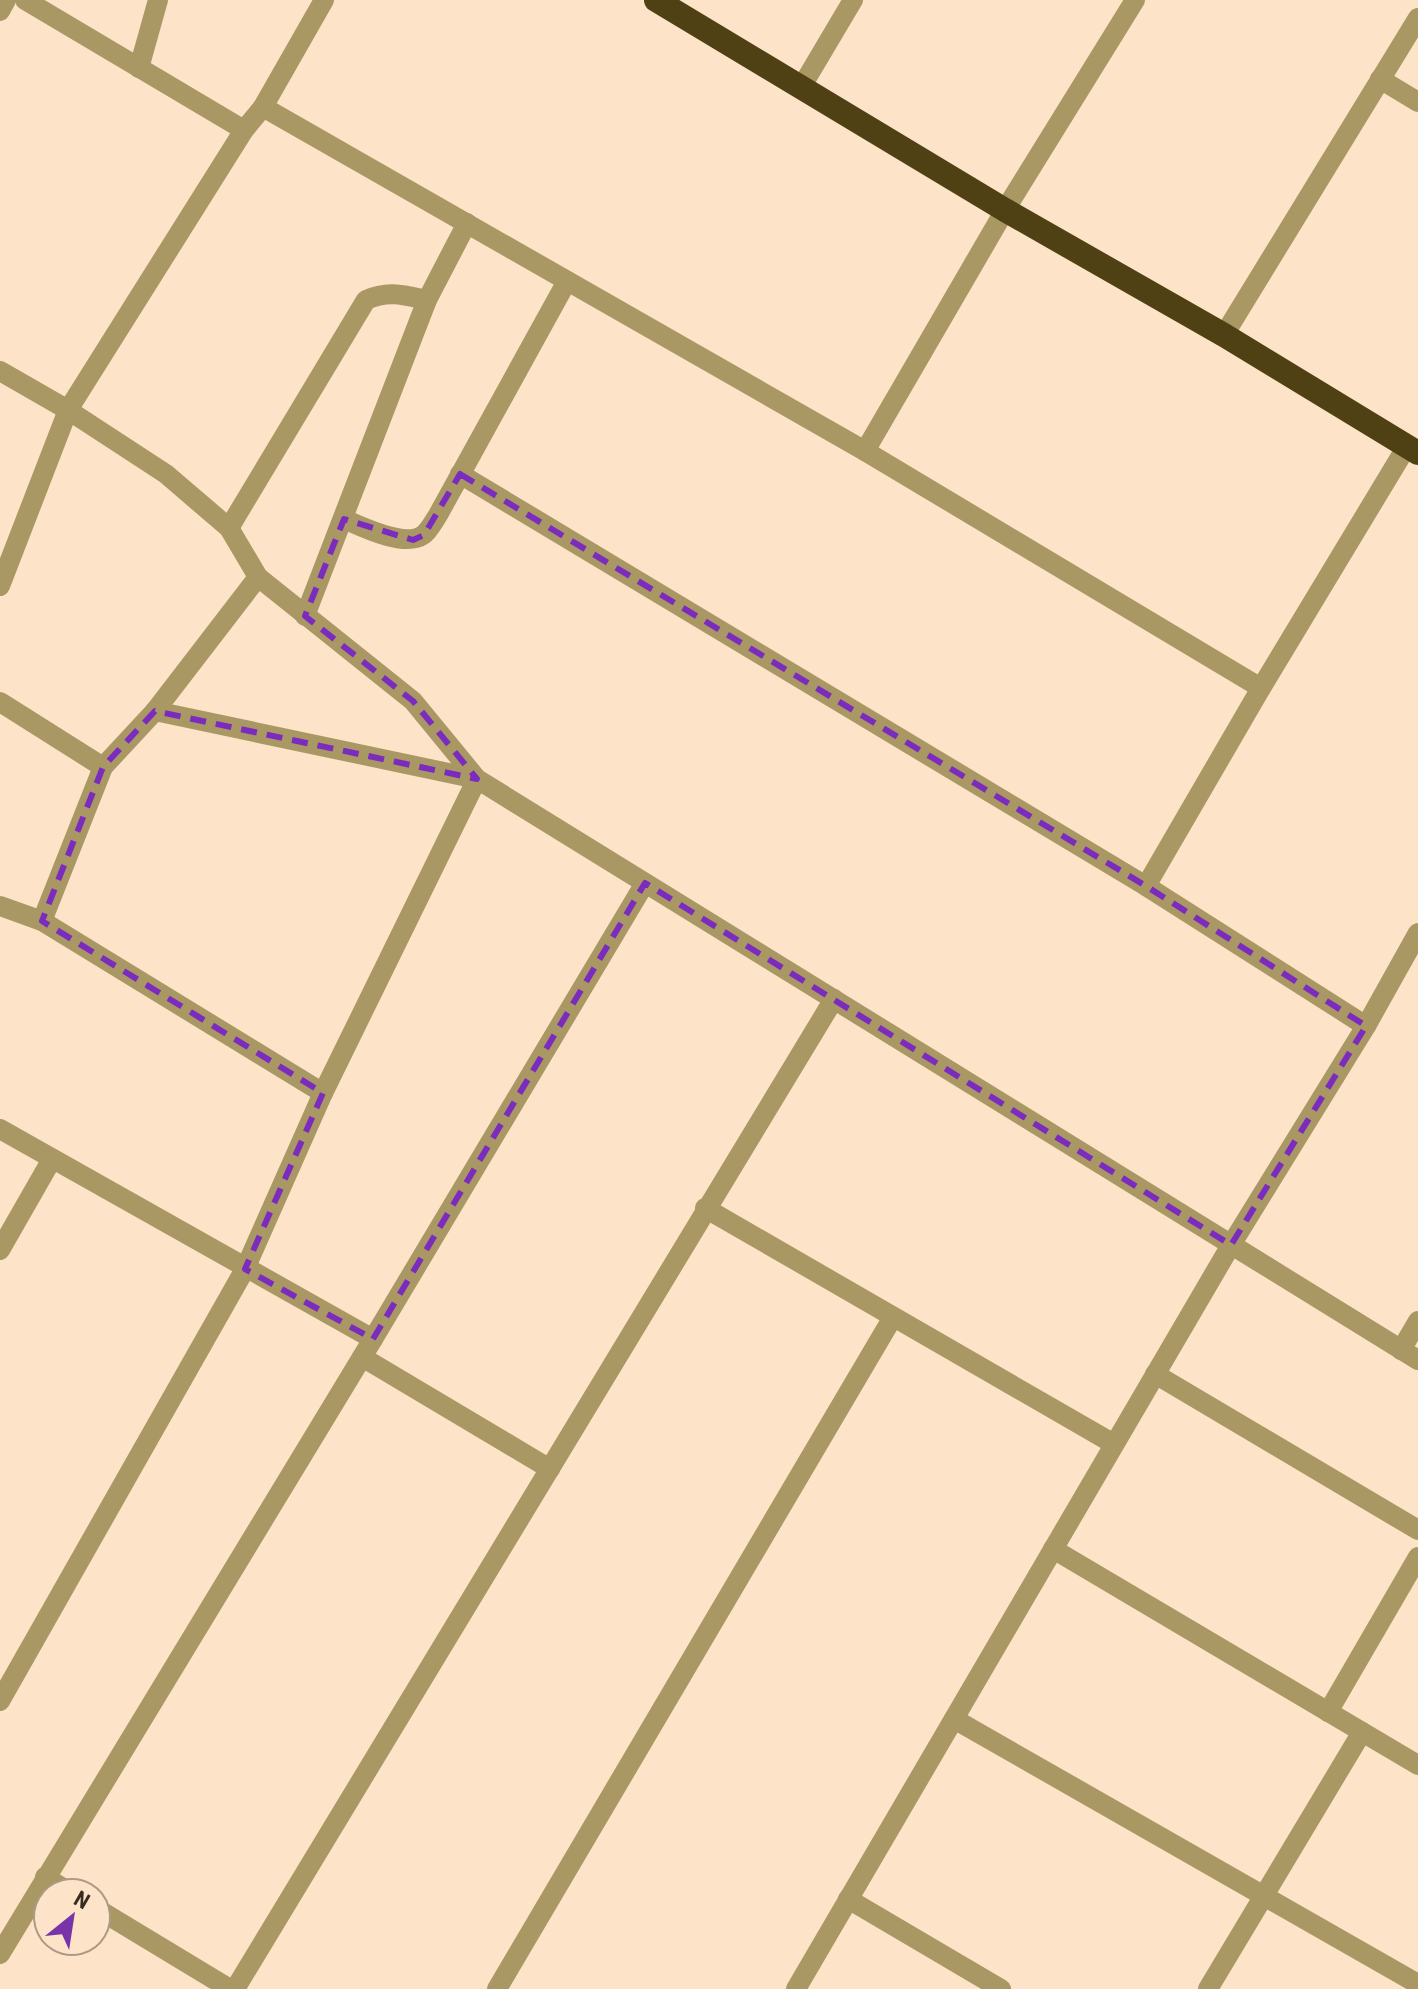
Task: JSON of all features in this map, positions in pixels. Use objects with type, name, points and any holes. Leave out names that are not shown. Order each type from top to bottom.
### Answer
[{"type":"highway","points":[[656,0],[1412,449]]},
{"type":"street","points":[[0,11],[6,0]]},
{"type":"street","points":[[25,0],[244,130]]},
{"type":"street","points":[[139,68],[158,0]]},
{"type":"street","points":[[0,586],[68,410],[244,130],[263,107],[324,0]]},
{"type":"street","points":[[802,86],[853,0]]},
{"type":"street","points":[[865,451],[1005,210],[1135,0]]},
{"type":"street","points":[[1224,335],[1418,18]]},
{"type":"street","points":[[1380,79],[1418,102]]},
{"type":"street","points":[[263,107],[865,451],[1261,688]]},
{"type":"street","points":[[305,616],[427,300],[467,223]]},
{"type":"street","points":[[344,519],[373,532],[413,540],[424,535],[567,281]]},
{"type":"street","points":[[229,528],[366,300],[394,292],[427,300]]},
{"type":"street","points":[[0,371],[68,410],[166,474],[229,528],[258,577],[413,701],[477,779],[1409,1355],[1418,1321]]},
{"type":"street","points":[[1146,886],[1261,688],[1412,449]]},
{"type":"street","points":[[460,474],[1146,886],[1366,1026]]},
{"type":"street","points":[[42,921],[103,767],[155,711],[258,577]]},
{"type":"street","points":[[0,702],[103,767]]},
{"type":"street","points":[[155,711],[477,779]]},
{"type":"street","points":[[0,1701],[8,1667],[245,1269],[323,1093],[477,779]]},
{"type":"street","points":[[45,1877],[373,1339],[645,883]]},
{"type":"street","points":[[0,906],[42,921],[323,1093]]},
{"type":"street","points":[[796,1989],[1231,1245],[1416,943]]},
{"type":"street","points":[[112,1918],[232,1989],[834,999]]},
{"type":"street","points":[[0,1129],[373,1339]]},
{"type":"street","points":[[0,1250],[52,1159]]},
{"type":"street","points":[[705,1208],[1114,1444]]},
{"type":"street","points":[[497,1989],[893,1317]]},
{"type":"street","points":[[362,1357],[550,1469]]},
{"type":"street","points":[[1155,1374],[1418,1530]]},
{"type":"street","points":[[1053,1549],[1418,1765]]},
{"type":"street","points":[[1328,1712],[1418,1557]]},
{"type":"street","points":[[954,1719],[1418,1984]]},
{"type":"street","points":[[1208,1989],[1362,1732]]},
{"type":"street","points":[[0,1954],[32,1899]]},
{"type":"street","points":[[848,1899],[1001,1989]]},
{"type":"highlighted area","points":[[460,474],[1146,886],[1366,1026],[1231,1245],[645,883],[373,1339],[245,1269],[323,1093],[42,921],[103,767],[155,711],[477,779],[413,701],[305,616],[344,519],[413,540],[424,535]]}]
